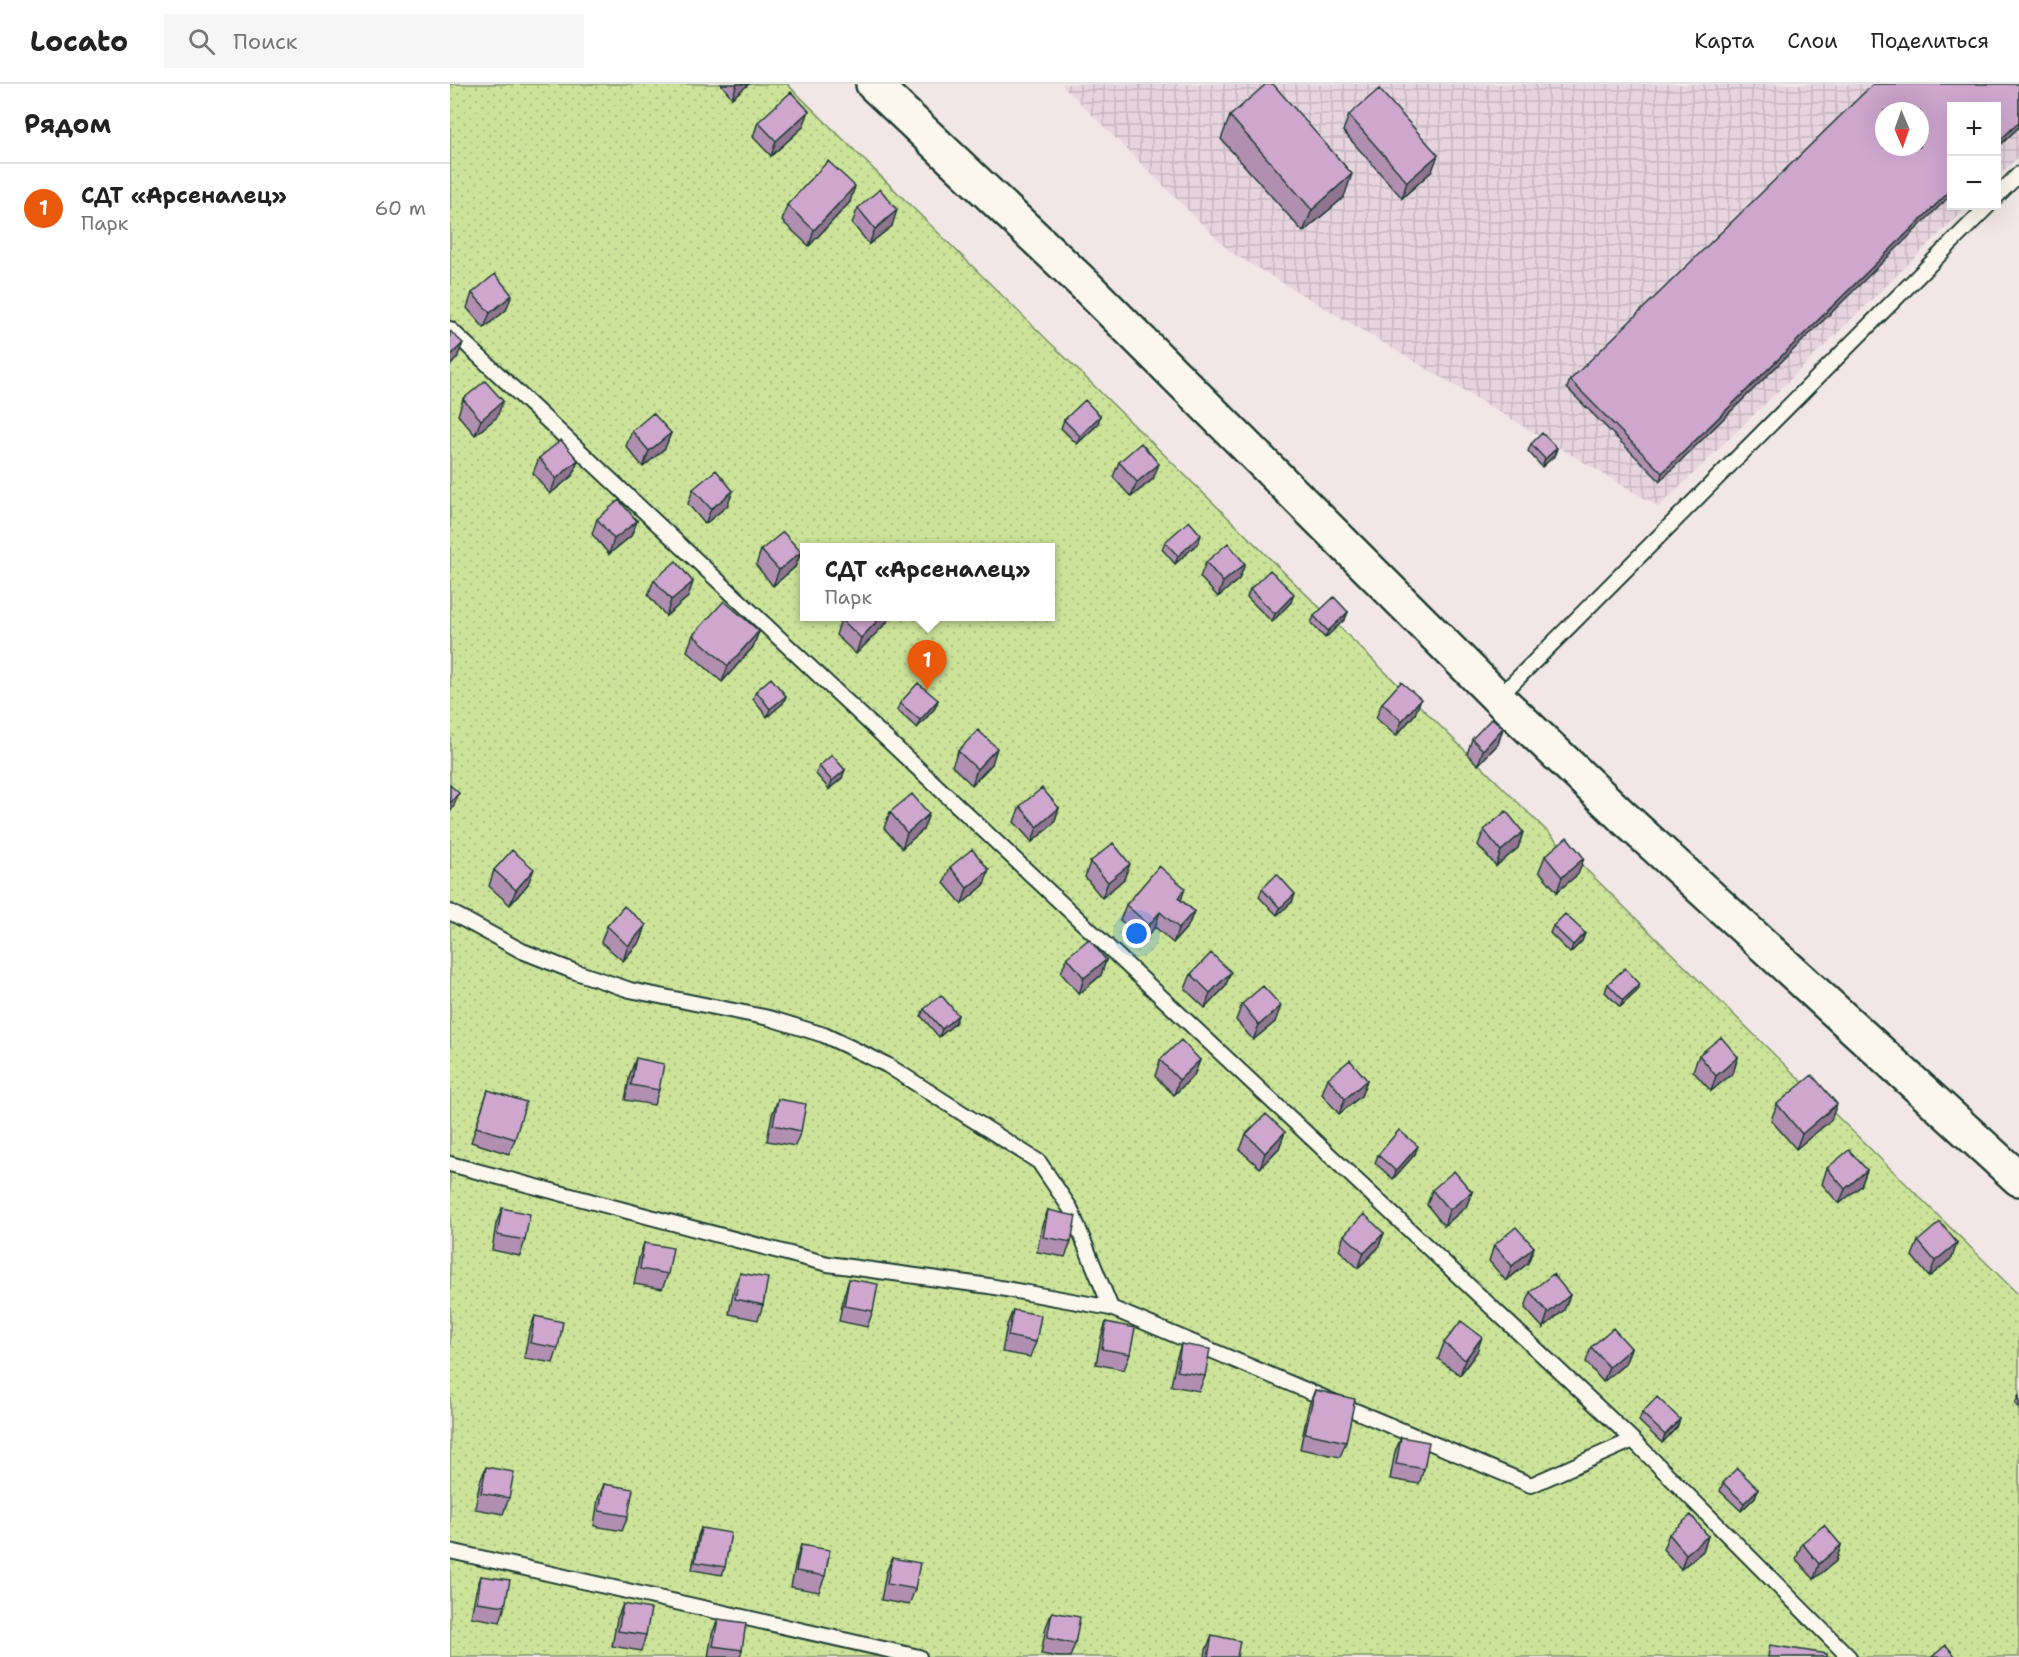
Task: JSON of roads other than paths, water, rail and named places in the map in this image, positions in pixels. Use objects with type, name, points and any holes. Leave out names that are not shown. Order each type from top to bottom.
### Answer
[{"type":"street","points":[[873,84],[1084,284],[1498,698],[1622,816],[2019,1179]]},
{"type":"lane","points":[[2001,192],[2019,174]]},
{"type":"lane","points":[[1498,698],[1984,210]]},
{"type":"lane","points":[[450,329],[1633,1440],[1849,1657]]},
{"type":"lane","points":[[450,912],[522,951],[573,971],[630,990],[769,1018],[824,1035],[887,1065],[1039,1162],[1070,1208],[1111,1308]]},
{"type":"lane","points":[[450,1164],[828,1264],[989,1286],[1111,1308],[1531,1485],[1633,1440]]},
{"type":"lane","points":[[450,1551],[919,1657]]},
{"type":"place","name":"СДТ «Арсеналец»","points":[[927,690]]}]
